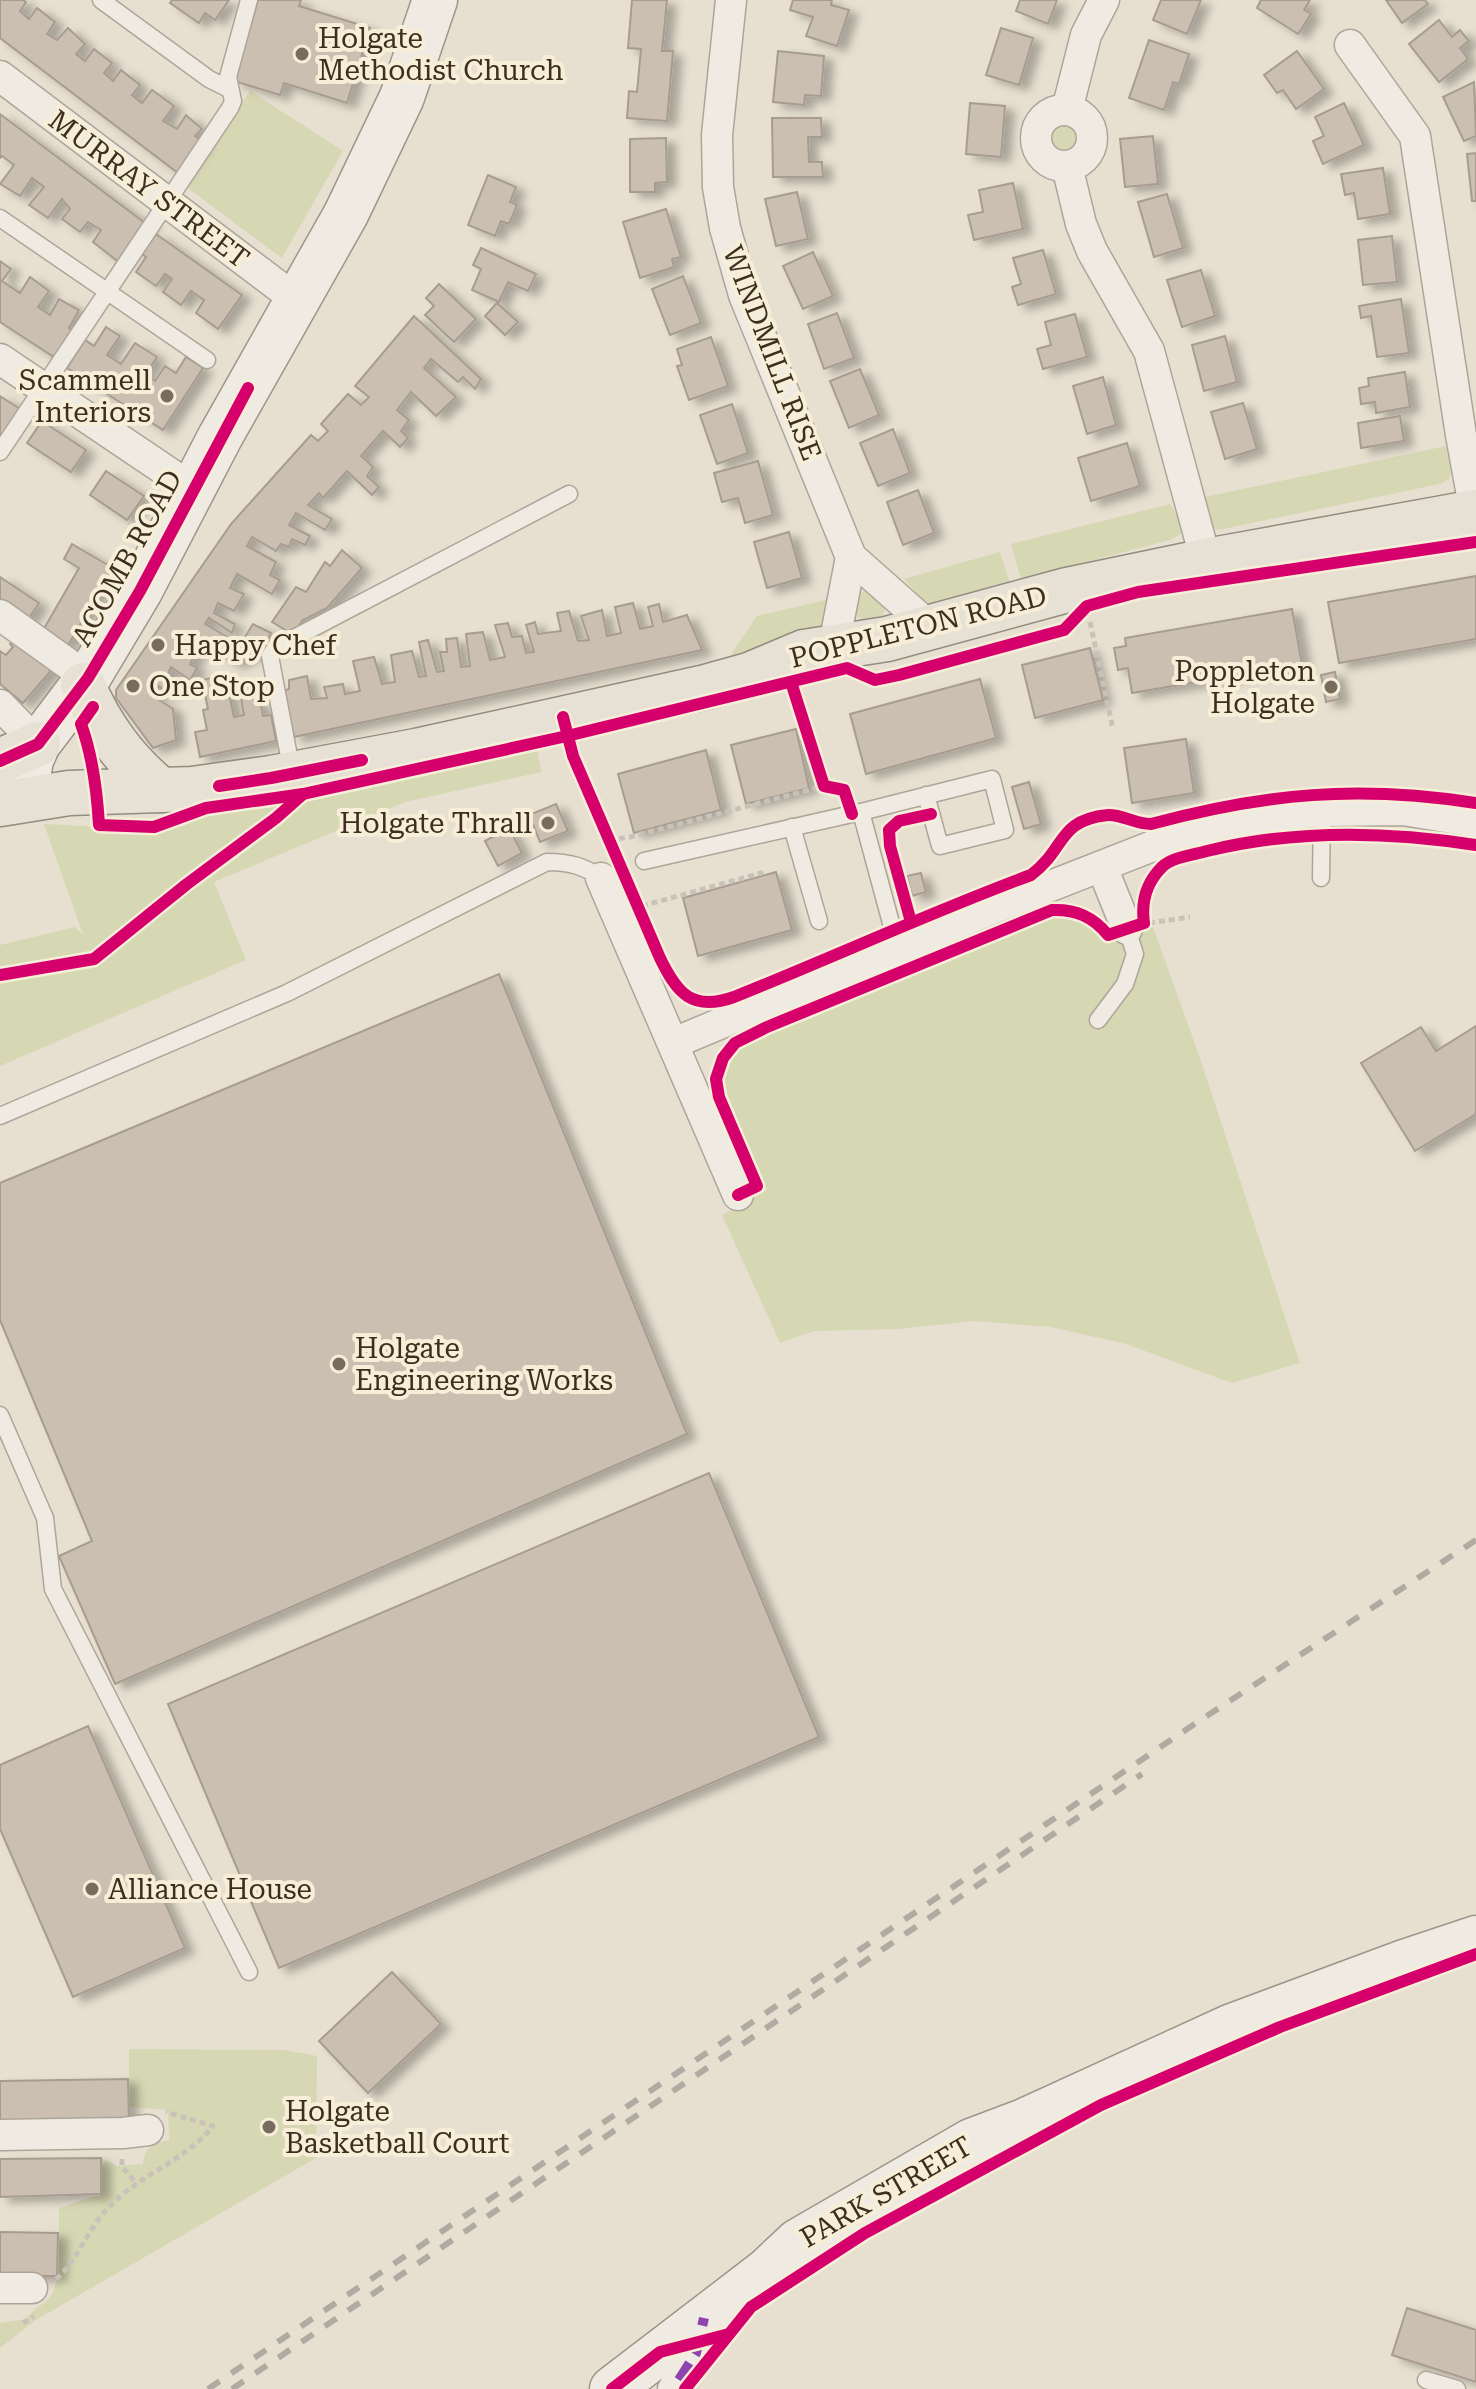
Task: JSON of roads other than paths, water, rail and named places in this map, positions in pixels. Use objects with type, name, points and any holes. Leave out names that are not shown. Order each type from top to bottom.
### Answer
[{"type":"main road","name":"POPPLETON ROAD","points":[[16,801],[69,793],[219,786],[416,751],[749,675],[804,652],[930,627],[1054,593],[1206,561],[1476,512]]},
{"type":"main road","points":[[86,682],[99,717],[133,765],[161,790]]},
{"type":"street","name":"WINDMILL RISE","points":[[731,0],[717,135],[718,187],[725,228],[744,295],[851,557],[930,627]]},
{"type":"street","points":[[1067,110],[1086,35],[1104,0]]},
{"type":"street","name":"ACOMB ROAD","points":[[16,801],[28,777],[31,760],[19,753],[86,682],[140,591],[346,214],[402,97],[427,2]]},
{"type":"street","points":[[1350,45],[1415,136],[1461,435],[1476,512]]},
{"type":"street","name":"MURRAY STREET","points":[[0,76],[298,301]]},
{"type":"street","points":[[1067,110],[1085,118],[1093,136],[1090,150],[1084,158],[1067,166],[1057,166],[1041,154],[1036,135],[1044,117],[1067,110]]},
{"type":"street","points":[[1067,166],[1081,224],[1092,251],[1149,351],[1206,561]]},
{"type":"street","points":[[0,359],[193,489]]},
{"type":"street","points":[[851,557],[852,644]]},
{"type":"street","points":[[0,615],[86,682]]},
{"type":"street","points":[[0,705],[19,753]]},
{"type":"street","points":[[674,1043],[1191,831],[1322,811],[1403,810],[1476,822]]},
{"type":"street","points":[[1102,867],[1138,922]]},
{"type":"street","points":[[610,874],[674,1043],[738,1195]]},
{"type":"street","name":"PARK STREET","points":[[612,2389],[766,2271],[798,2241],[971,2141],[1024,2121],[1232,2026],[1476,1938]]},
{"type":"street","points":[[0,2135],[148,2130]]},
{"type":"street","points":[[0,2288],[32,2288]]},
{"type":"street","points":[[673,2389],[696,2353],[704,2318]]},
{"type":"lane","points":[[101,0],[209,79],[229,89]]},
{"type":"lane","points":[[0,452],[230,108],[233,101],[228,77],[249,0]]},
{"type":"lane","points":[[0,218],[207,360]]},
{"type":"lane","points":[[292,774],[270,656],[275,648],[569,494]]},
{"type":"lane","points":[[644,861],[992,779],[1005,830],[940,846],[926,795]]},
{"type":"lane","points":[[1321,878],[1322,811]]},
{"type":"lane","points":[[857,813],[898,949]]},
{"type":"lane","points":[[792,827],[819,921]]},
{"type":"lane","points":[[0,1116],[287,993],[539,865],[566,862],[610,874]]},
{"type":"lane","points":[[1098,1020],[1125,984],[1135,954],[1138,922]]},
{"type":"lane","points":[[0,1415],[45,1518],[53,1589],[249,1972]]},
{"type":"lane","points":[[1426,2380],[1457,2389]]},
{"type":"railway","points":[[208,2389],[1199,1721],[1476,1540]]},
{"type":"railway","points":[[232,2389],[1142,1774]]},
{"type":"place","name":"Holgate Methodist Church","points":[[302,54]]},
{"type":"place","name":"Scammell Interiors","points":[[167,396]]},
{"type":"place","name":"Happy Chef","points":[[158,645]]},
{"type":"place","name":"One Stop","points":[[133,686]]},
{"type":"place","name":"Poppleton Holgate","points":[[1331,687]]},
{"type":"place","name":"Holgate Thrall","points":[[548,823]]},
{"type":"place","name":"Holgate Engineering Works","points":[[339,1364]]},
{"type":"place","name":"Alliance House","points":[[92,1889]]},
{"type":"place","name":"Holgate Basketball Court","points":[[269,2127]]}]
